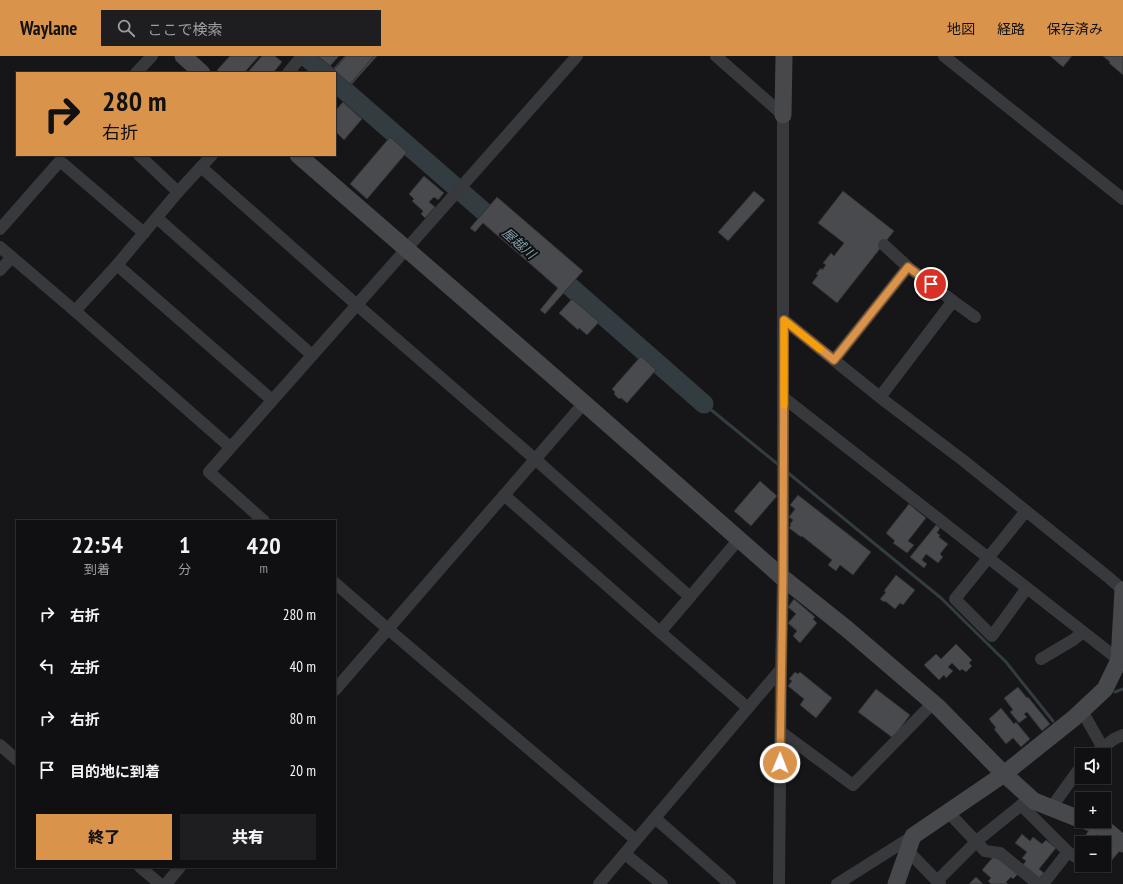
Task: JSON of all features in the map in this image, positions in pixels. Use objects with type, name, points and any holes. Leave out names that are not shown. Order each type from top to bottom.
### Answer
[{"type":"street","points":[[137,72],[152,56]]},
{"type":"street","points":[[183,56],[201,72]]},
{"type":"street","points":[[263,520],[209,472],[577,56]]},
{"type":"street","points":[[716,56],[784,115]]},
{"type":"street","points":[[780,884],[784,398],[784,56]]},
{"type":"street","points":[[944,56],[1123,200]]},
{"type":"street","points":[[289,72],[300,58]]},
{"type":"street","points":[[140,156],[178,192]]},
{"type":"street","points":[[75,311],[117,265],[178,192],[211,156]]},
{"type":"street","points":[[299,156],[783,578],[848,629],[933,703],[1004,774],[1068,852],[1075,856]]},
{"type":"street","points":[[0,229],[60,161],[144,232]]},
{"type":"street","points":[[201,167],[357,305],[535,459],[690,597]]},
{"type":"street","points":[[157,218],[312,355]]},
{"type":"street","points":[[884,246],[908,267],[975,317]]},
{"type":"street","points":[[0,247],[230,447]]},
{"type":"street","points":[[0,270],[12,257]]},
{"type":"street","points":[[117,265],[272,400]]},
{"type":"street","points":[[834,360],[908,267]]},
{"type":"street","points":[[880,397],[953,301]]},
{"type":"street","points":[[784,320],[880,397],[964,461],[1123,590],[1118,660],[1105,689],[1082,711],[1004,774],[948,812],[910,844],[837,884]]},
{"type":"street","points":[[784,398],[1118,660]]},
{"type":"street","points":[[336,689],[584,404]]},
{"type":"street","points":[[504,495],[748,708]]},
{"type":"street","points":[[1026,511],[955,599],[992,636],[1027,588]]},
{"type":"street","points":[[660,632],[739,539]]},
{"type":"street","points":[[336,584],[636,840]]},
{"type":"street","points":[[1042,659],[1083,632]]},
{"type":"street","points":[[598,884],[781,670]]},
{"type":"street","points":[[781,732],[853,785],[933,703]]},
{"type":"street","points":[[1082,711],[1097,748]]},
{"type":"street","points":[[1102,748],[1114,739],[1123,735]]},
{"type":"street","points":[[0,745],[16,759]]},
{"type":"street","points":[[1051,808],[1075,775]]},
{"type":"street","points":[[910,844],[938,882],[976,842],[1026,801],[1034,801],[1075,817]]},
{"type":"street","points":[[948,812],[985,851],[1000,853],[1034,883],[1068,852]]},
{"type":"street","points":[[655,818],[730,884]]},
{"type":"street","points":[[1104,828],[1123,844]]},
{"type":"street","points":[[896,884],[910,844]]},
{"type":"street","points":[[625,854],[662,884]]},
{"type":"street","points":[[141,868],[160,884]]},
{"type":"street","points":[[166,884],[179,868]]},
{"type":"building","points":[[230,56],[259,56],[245,72],[219,72],[217,70]]},
{"type":"building","points":[[262,56],[275,56],[282,62],[274,72],[248,72]]},
{"type":"building","points":[[318,56],[338,56],[330,66]]},
{"type":"building","points":[[318,56],[339,56],[330,66]]},
{"type":"building","points":[[345,56],[377,56],[351,85],[333,69]]},
{"type":"building","points":[[346,56],[374,56],[350,84],[334,70]]},
{"type":"building","points":[[1050,56],[1072,56],[1063,67]]},
{"type":"building","points":[[1103,56],[1123,56],[1123,75],[1109,63],[1110,62]]},
{"type":"building","points":[[343,102],[362,119],[344,140],[337,133],[336,135],[336,110]]},
{"type":"building","points":[[390,137],[407,152],[367,199],[350,184]]},
{"type":"building","points":[[424,176],[444,193],[438,200],[434,197],[429,202],[435,207],[425,218],[421,214],[423,211],[412,201],[414,199],[409,194]]},
{"type":"building","points":[[754,191],[765,200],[728,241],[718,232]]},
{"type":"building","points":[[843,191],[894,231],[837,303],[812,283],[818,275],[816,274],[826,265],[823,263],[831,253],[834,256],[844,243],[818,223]]},
{"type":"building","points":[[497,197],[583,271],[545,314],[540,310],[558,288],[483,223],[475,232],[470,228]]},
{"type":"building","points":[[572,299],[599,322],[587,335],[579,328],[578,330],[559,313]]},
{"type":"building","points":[[641,356],[656,370],[627,403],[621,398],[619,399],[614,394],[615,392],[612,389]]},
{"type":"building","points":[[760,481],[777,496],[751,526],[734,511]]},
{"type":"building","points":[[798,495],[871,552],[853,575],[840,565],[836,571],[828,565],[832,560],[802,536],[801,537],[789,528],[793,520],[789,517],[795,509],[790,505]]},
{"type":"building","points":[[909,504],[926,518],[908,541],[914,545],[907,553],[893,543],[895,541],[886,533]]},
{"type":"building","points":[[936,525],[940,528],[937,533],[940,535],[939,537],[948,544],[940,554],[943,557],[938,563],[926,554],[922,560],[927,564],[924,568],[910,557]]},
{"type":"building","points":[[896,575],[915,590],[903,605],[900,603],[895,609],[880,599]]},
{"type":"building","points":[[794,599],[815,617],[813,619],[817,623],[800,643],[793,636],[797,631],[788,623],[796,614],[788,607]]},
{"type":"building","points":[[956,644],[972,660],[969,663],[972,666],[966,672],[962,669],[960,671],[952,663],[948,667],[953,671],[946,678],[944,675],[939,680],[924,665],[936,654],[941,659]]},
{"type":"building","points":[[795,672],[798,674],[800,672],[832,698],[816,718],[800,705],[804,699],[788,686],[792,681],[789,679]]},
{"type":"building","points":[[1018,687],[1050,724],[1042,731],[1027,712],[1024,714],[1027,717],[1019,723],[1010,712],[1013,710],[1004,698]]},
{"type":"building","points":[[876,689],[910,715],[893,738],[858,712]]},
{"type":"building","points":[[1001,708],[1014,724],[1016,722],[1030,739],[1021,747],[1013,738],[1006,744],[994,729],[996,728],[989,719]]},
{"type":"building","points":[[1090,829],[1099,836],[1085,836]]},
{"type":"building","points":[[1022,834],[1030,841],[1033,837],[1042,844],[1046,840],[1056,848],[1039,869],[1044,873],[1038,880],[1022,866],[1026,861],[1022,858],[1027,852],[1015,843]]},
{"type":"building","points":[[1111,842],[1121,849],[1111,861]]},
{"type":"building","points":[[994,856],[1019,873],[1013,879],[1011,877],[1006,882],[1008,884],[991,884],[988,881],[991,878],[982,870]]},
{"type":"building","points":[[976,877],[983,884],[969,884]]},
{"type":"waterway","name":"屋越川","points":[[305,56],[324,72]]},
{"type":"waterway","name":"屋越川","points":[[336,83],[504,229]]},
{"type":"waterway","name":"屋越川","points":[[550,269],[704,404]]},
{"type":"waterway","points":[[704,404],[780,466]]},
{"type":"waterway","points":[[787,472],[941,598],[1006,662],[1053,721]]},
{"type":"waterway","points":[[1115,692],[1123,689]]},
{"type":"slow traffic","points":[[784,405],[784,320],[820,349]]},
{"type":"route","points":[[780,763],[783,578],[784,320],[834,360],[908,267],[931,284]]}]
